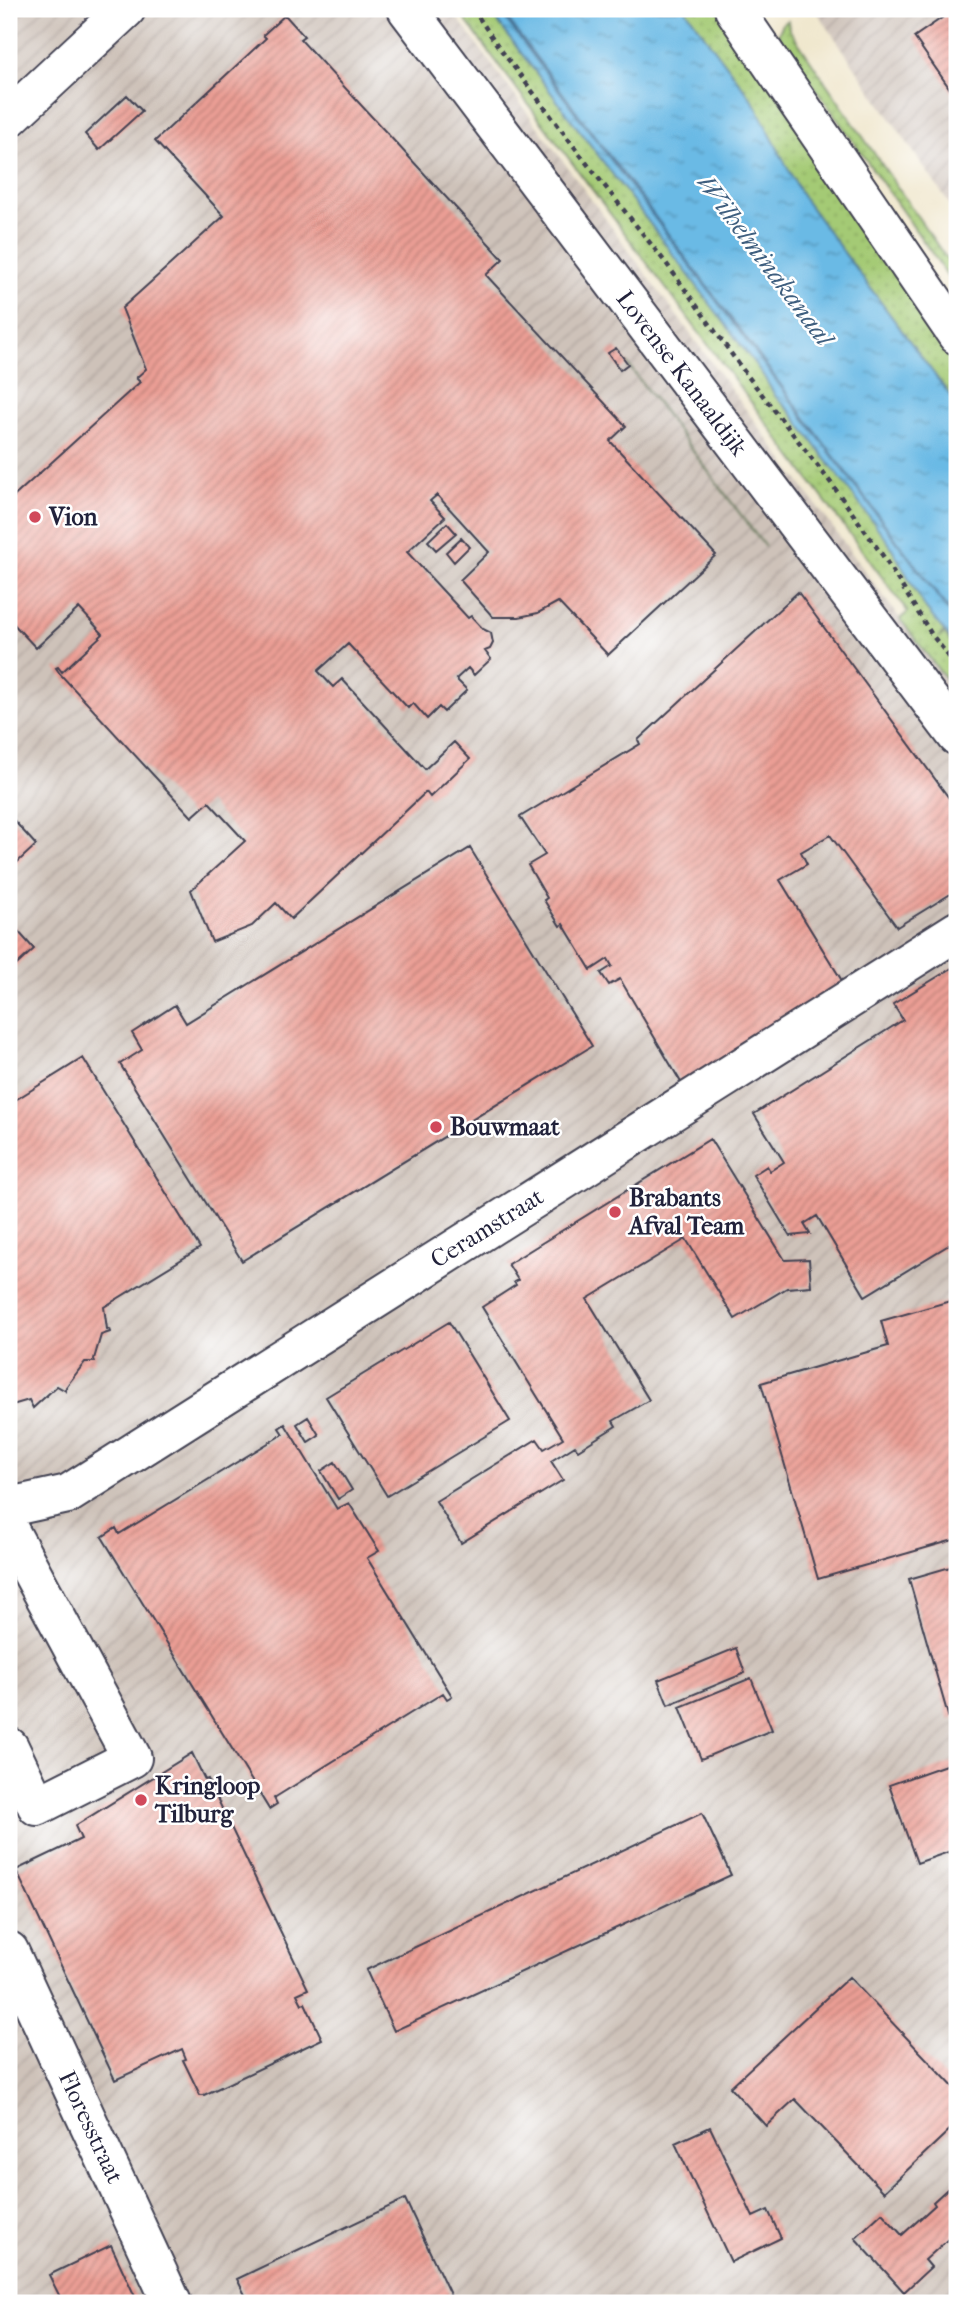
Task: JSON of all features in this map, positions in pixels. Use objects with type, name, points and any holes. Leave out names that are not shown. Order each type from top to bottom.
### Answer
[{"type":"street","points":[[9,118],[126,9]]},
{"type":"street","name":"Lovense Kanaaldijk","points":[[407,9],[957,736]]},
{"type":"street","points":[[734,9],[957,335]]},
{"type":"street","name":"Ceramstraat","points":[[9,1507],[68,1494],[957,930]]},
{"type":"street","points":[[9,1530],[132,1758],[37,1806],[9,1747]]},
{"type":"street","name":"Floresstraat","points":[[9,1951],[172,2303]]},
{"type":"path","points":[[473,9],[588,165],[666,263],[743,370],[831,482],[883,556],[932,635],[957,667]]},
{"type":"shaded area","points":[[9,9],[451,9],[957,696],[957,2303],[9,2303]]},
{"type":"shaded area","points":[[815,9],[957,9],[957,215]]},
{"type":"green space","points":[[457,9],[488,9],[706,298],[776,397],[789,410],[889,543],[926,609],[945,631],[938,638],[945,634],[957,650],[957,694],[900,619],[908,612]]},
{"type":"green space","points":[[685,9],[718,9],[957,351],[957,405],[802,196],[753,101]]},
{"type":"green space","points":[[788,21],[789,29],[957,274],[957,289],[778,35],[783,23]]},
{"type":"green space","points":[[628,364],[765,547],[628,365]]},
{"type":"water","points":[[488,9],[498,9],[957,623],[957,647],[926,609],[889,543],[789,410],[776,397],[706,298]]},
{"type":"water","name":"Wilhelminakanaal","points":[[500,9],[685,9],[753,101],[802,196],[957,405],[957,621]]},
{"type":"building","points":[[957,9],[957,99],[914,37]]},
{"type":"building","points":[[285,15],[304,36],[300,39],[503,259],[486,275],[626,426],[610,441],[716,555],[608,655],[558,602],[538,613],[519,617],[493,617],[460,580],[489,552],[437,495],[430,501],[445,517],[407,552],[468,618],[471,616],[483,629],[491,633],[493,643],[490,649],[485,651],[491,659],[474,675],[468,668],[456,679],[467,690],[444,712],[439,707],[427,719],[413,703],[408,708],[348,644],[318,671],[333,687],[342,679],[425,769],[454,742],[470,759],[430,797],[426,792],[291,919],[276,903],[252,926],[212,942],[191,890],[245,841],[209,802],[192,817],[60,674],[56,668],[62,672],[103,634],[79,608],[36,648],[9,619],[9,501],[140,382],[136,378],[146,369],[122,308],[224,216],[155,141],[266,38],[263,35]]},
{"type":"building","points":[[127,95],[142,111],[99,150],[85,134]]},
{"type":"building","points":[[616,348],[628,364],[620,370],[608,353]]},
{"type":"building","points":[[447,523],[456,533],[436,550],[428,541]]},
{"type":"building","points":[[461,538],[469,547],[454,562],[446,552]]},
{"type":"building","points":[[798,592],[957,809],[957,890],[897,927],[830,835],[801,852],[807,864],[780,880],[844,984],[682,1084],[620,979],[609,985],[601,973],[612,966],[608,959],[591,970],[563,924],[560,926],[544,900],[547,898],[528,865],[545,855],[520,817],[640,744],[638,740]]},
{"type":"building","points":[[9,815],[36,845],[9,870]]},
{"type":"building","points":[[470,848],[592,1046],[242,1261],[120,1064],[142,1050],[132,1033],[175,1005],[186,1023]]},
{"type":"building","points":[[9,921],[34,949],[9,972]]},
{"type":"building","points":[[957,965],[957,1240],[865,1296],[817,1216],[804,1224],[810,1234],[790,1236],[753,1175],[767,1166],[770,1171],[784,1162],[754,1114],[903,1020],[893,1004]]},
{"type":"building","points":[[83,1058],[200,1248],[104,1307],[107,1329],[110,1332],[101,1335],[95,1362],[85,1362],[66,1387],[66,1391],[57,1386],[33,1408],[29,1400],[9,1406],[9,1104]]},
{"type":"building","points":[[710,1139],[785,1260],[809,1259],[811,1286],[787,1288],[735,1319],[686,1239],[587,1299],[649,1400],[613,1421],[616,1426],[578,1450],[575,1446],[551,1461],[563,1480],[461,1543],[436,1501],[537,1439],[544,1449],[563,1438],[482,1307],[516,1285],[514,1282],[518,1280],[508,1264]]},
{"type":"building","points":[[957,1299],[957,1539],[818,1579],[761,1383],[888,1346],[881,1321]]},
{"type":"building","points":[[449,1322],[510,1421],[387,1496],[326,1397]]},
{"type":"building","points":[[308,1417],[319,1435],[308,1442],[297,1424]]},
{"type":"building","points":[[285,1424],[337,1509],[349,1503],[379,1551],[367,1558],[452,1696],[447,1699],[443,1693],[274,1798],[277,1804],[269,1809],[102,1537],[116,1528],[119,1534],[283,1434],[279,1428]]},
{"type":"building","points":[[335,1462],[352,1490],[338,1499],[321,1471]]},
{"type":"building","points":[[957,1565],[957,1716],[949,1719],[909,1579]]},
{"type":"building","points":[[736,1648],[745,1673],[668,1705],[658,1680]]},
{"type":"building","points":[[751,1678],[772,1730],[701,1759],[680,1707]]},
{"type":"building","points":[[192,1753],[205,1780],[208,1779],[308,1989],[297,1994],[302,2004],[305,2003],[322,2039],[204,2095],[200,2095],[183,2060],[186,2059],[182,2049],[115,2080],[16,1870],[81,1839],[75,1826]]},
{"type":"building","points":[[957,1761],[957,1849],[917,1863],[889,1785]]},
{"type":"building","points":[[702,1813],[731,1875],[394,2031],[366,1970]]},
{"type":"building","points":[[849,1977],[957,2091],[957,2123],[884,2192],[795,2099],[766,2126],[730,2087]]},
{"type":"building","points":[[710,2127],[753,2217],[768,2210],[781,2238],[731,2262],[675,2143]]},
{"type":"building","points":[[957,2180],[957,2231],[925,2260],[931,2267],[904,2292],[855,2238],[882,2213],[902,2235],[935,2205],[933,2202]]},
{"type":"building","points":[[405,2199],[454,2303],[249,2303],[237,2279]]},
{"type":"building","points":[[111,2245],[138,2303],[63,2303],[49,2275]]},
{"type":"place","name":"Vion","points":[[35,517]]},
{"type":"place","name":"Bouwmaat","points":[[436,1127]]},
{"type":"place","name":"Brabants Afval Team","points":[[615,1212]]},
{"type":"place","name":"Kringloop Tilburg","points":[[141,1800]]}]
